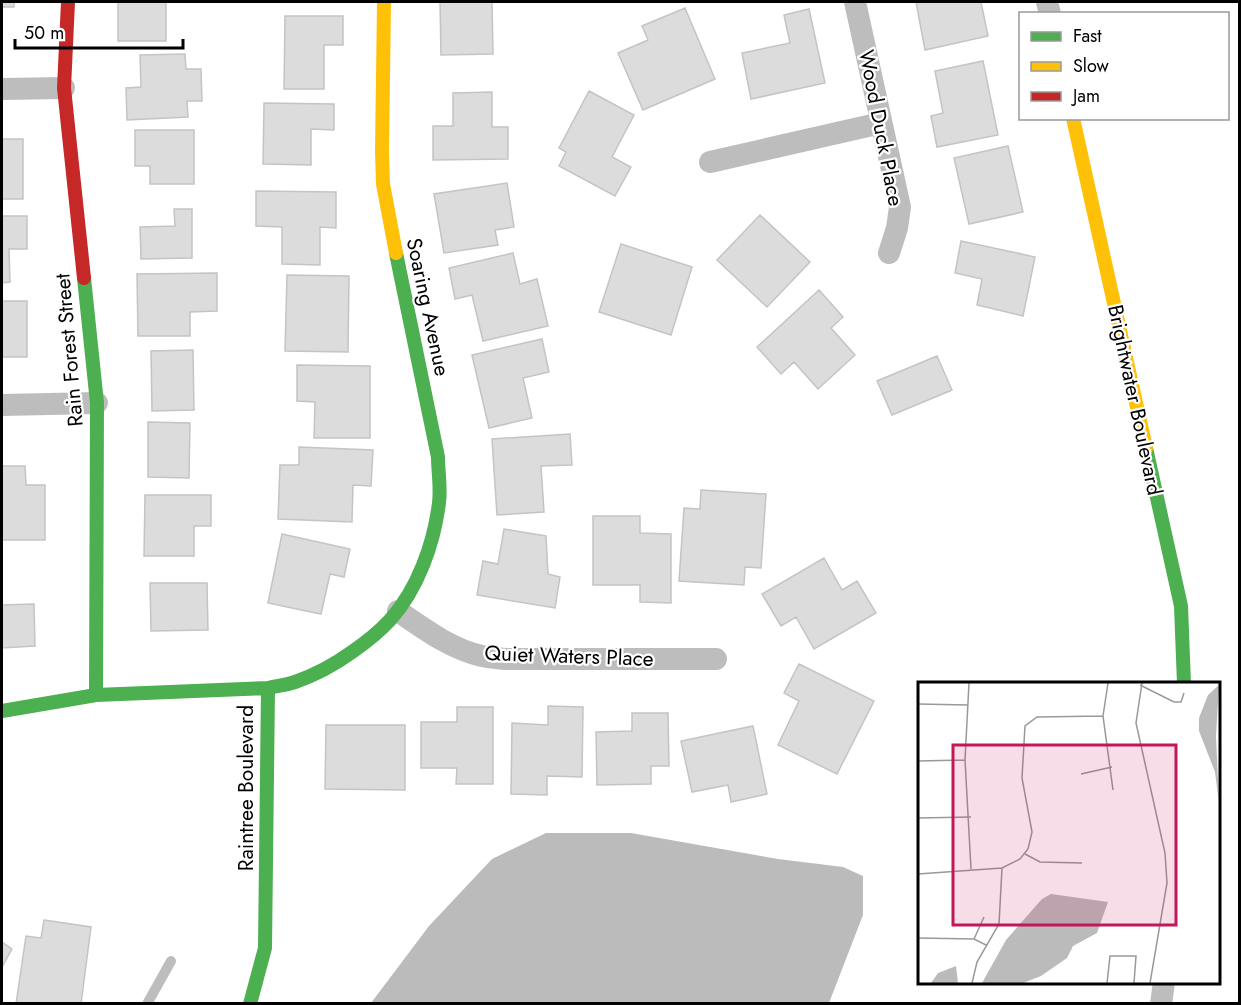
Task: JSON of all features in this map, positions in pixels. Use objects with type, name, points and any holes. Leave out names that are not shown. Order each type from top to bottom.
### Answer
[{"type":"street","name":"Rain Forest Street","points":[[68,2],[64,88],[97,404],[96,696]]},
{"type":"street","name":"Soaring Avenue","points":[[384,2],[383,184],[438,457],[440,486],[437,514],[429,549],[398,611]]},
{"type":"street","name":"Wood Duck Place","points":[[855,2],[900,207],[897,228],[889,253]]},
{"type":"street","points":[[2,89],[64,88]]},
{"type":"street","name":"Brightwater Boulevard","points":[[1073,120],[1181,606],[1184,682]]},
{"type":"street","points":[[710,162],[881,123]]},
{"type":"street","points":[[2,405],[97,404]]},
{"type":"street","name":"Quiet Waters Place","points":[[398,611],[458,648],[483,656],[506,659],[716,659]]},
{"type":"street","name":"Raintree Boulevard","points":[[250,1004],[265,948],[268,688],[295,682],[342,659],[370,639],[398,611]]},
{"type":"street","points":[[2,711],[96,696],[268,688]]},
{"type":"street","points":[[1161,1004],[1164,984]]},
{"type":"lane","points":[[147,1004],[171,962]]},
{"type":"shaded area","points":[[546,833],[631,833],[778,859],[843,867],[863,876],[863,915],[829,1003],[371,1003],[429,926],[492,859]]},
{"type":"building","points":[[2,2],[14,2],[14,7],[2,7]]},
{"type":"building","points":[[118,2],[166,2],[166,41],[118,41]]},
{"type":"building","points":[[440,2],[492,2],[493,54],[441,55]]},
{"type":"building","points":[[916,2],[981,2],[988,36],[925,50]]},
{"type":"building","points":[[685,8],[715,79],[643,110],[618,53],[648,40],[642,26]]},
{"type":"building","points":[[809,9],[825,83],[751,99],[742,53],[790,43],[784,15]]},
{"type":"building","points":[[285,16],[343,16],[343,45],[324,45],[324,89],[284,89]]},
{"type":"building","points":[[185,54],[186,69],[201,69],[202,101],[187,101],[188,117],[127,120],[126,88],[141,87],[140,55]]},
{"type":"building","points":[[983,61],[998,135],[937,147],[931,116],[943,113],[935,71]]},
{"type":"building","points":[[589,91],[634,115],[612,157],[631,167],[615,196],[559,166],[566,152],[559,148]]},
{"type":"building","points":[[492,92],[492,127],[508,127],[508,159],[433,160],[433,126],[453,126],[453,93]]},
{"type":"building","points":[[264,103],[334,104],[334,130],[311,129],[311,165],[263,164]]},
{"type":"building","points":[[135,130],[194,130],[194,184],[150,184],[150,166],[135,166]]},
{"type":"building","points":[[2,139],[23,139],[23,199],[2,199]]},
{"type":"building","points":[[1008,146],[1023,212],[969,224],[954,158]]},
{"type":"building","points":[[507,183],[514,227],[495,230],[498,245],[444,253],[434,194]]},
{"type":"building","points":[[256,191],[336,192],[336,228],[320,227],[320,265],[282,264],[282,227],[256,226]]},
{"type":"building","points":[[174,209],[192,209],[192,258],[141,259],[140,227],[175,226]]},
{"type":"building","points":[[760,215],[810,262],[767,307],[717,260]]},
{"type":"building","points":[[2,216],[27,216],[27,249],[9,249],[10,282],[2,283]]},
{"type":"building","points":[[961,241],[1035,257],[1023,316],[977,305],[982,279],[955,273]]},
{"type":"building","points":[[621,244],[692,267],[671,335],[599,312]]},
{"type":"building","points":[[513,253],[520,284],[537,279],[548,326],[483,341],[472,295],[455,299],[449,268]]},
{"type":"building","points":[[217,273],[217,311],[190,312],[190,336],[138,336],[137,274]]},
{"type":"building","points":[[287,275],[349,276],[348,352],[285,351]]},
{"type":"building","points":[[819,290],[843,317],[831,328],[855,355],[818,389],[794,362],[781,374],[757,347]]},
{"type":"building","points":[[2,301],[27,301],[27,357],[2,357]]},
{"type":"building","points":[[542,339],[549,372],[523,378],[532,418],[489,428],[472,355]]},
{"type":"building","points":[[193,350],[194,410],[152,411],[151,351]]},
{"type":"building","points":[[937,356],[952,390],[892,415],[877,381]]},
{"type":"building","points":[[297,365],[370,366],[370,438],[314,438],[315,402],[297,401]]},
{"type":"building","points":[[148,422],[190,423],[189,478],[148,477]]},
{"type":"building","points":[[570,434],[572,465],[541,466],[544,512],[497,515],[492,439]]},
{"type":"building","points":[[299,447],[373,450],[371,486],[353,485],[352,522],[278,519],[280,465],[299,465]]},
{"type":"building","points":[[2,466],[25,466],[26,485],[45,485],[45,540],[2,540]]},
{"type":"building","points":[[701,490],[766,494],[761,568],[745,567],[744,585],[679,581],[684,508],[700,509]]},
{"type":"building","points":[[145,495],[211,495],[211,526],[194,526],[194,556],[144,556]]},
{"type":"building","points":[[593,516],[640,516],[640,533],[671,534],[671,603],[640,602],[640,585],[593,585]]},
{"type":"building","points":[[504,529],[546,536],[548,574],[560,577],[555,608],[477,595],[483,561],[498,564]]},
{"type":"building","points":[[282,534],[350,549],[344,577],[330,574],[321,614],[268,603]]},
{"type":"building","points":[[824,558],[842,590],[857,581],[876,613],[814,649],[796,617],[781,626],[762,594]]},
{"type":"building","points":[[150,583],[207,583],[208,630],[151,631]]},
{"type":"building","points":[[34,604],[35,646],[2,648],[2,605]]},
{"type":"building","points":[[799,664],[874,701],[837,774],[778,745],[799,701],[784,693]]},
{"type":"building","points":[[548,706],[583,707],[582,777],[547,776],[547,795],[511,794],[512,723],[548,725]]},
{"type":"building","points":[[457,707],[493,707],[493,784],[456,784],[457,768],[421,768],[421,722],[457,722]]},
{"type":"building","points":[[632,713],[668,713],[669,766],[651,766],[651,784],[597,785],[596,732],[632,731]]},
{"type":"building","points":[[326,725],[405,725],[405,790],[325,789]]},
{"type":"building","points":[[753,726],[767,794],[731,802],[728,785],[692,792],[681,741]]},
{"type":"building","points":[[44,920],[91,927],[81,1004],[16,1004],[26,936],[41,938]]},
{"type":"building","points":[[2,942],[12,949],[2,967]]},
{"type":"traffic: fast","points":[[2,711],[96,695],[268,688],[288,684],[310,676],[338,661],[367,641],[390,620],[409,594],[423,565],[437,518],[440,491],[438,457],[396,253]]},
{"type":"traffic: fast","points":[[84,278],[97,403],[96,695]]},
{"type":"traffic: fast","points":[[1146,448],[1181,606],[1184,682]]},
{"type":"traffic: fast","points":[[250,1004],[265,948],[268,688]]},
{"type":"traffic: slow","points":[[384,2],[383,184],[396,253]]},
{"type":"traffic: slow","points":[[1073,120],[1146,448]]},
{"type":"traffic: jam","points":[[68,2],[64,88],[84,278]]}]
